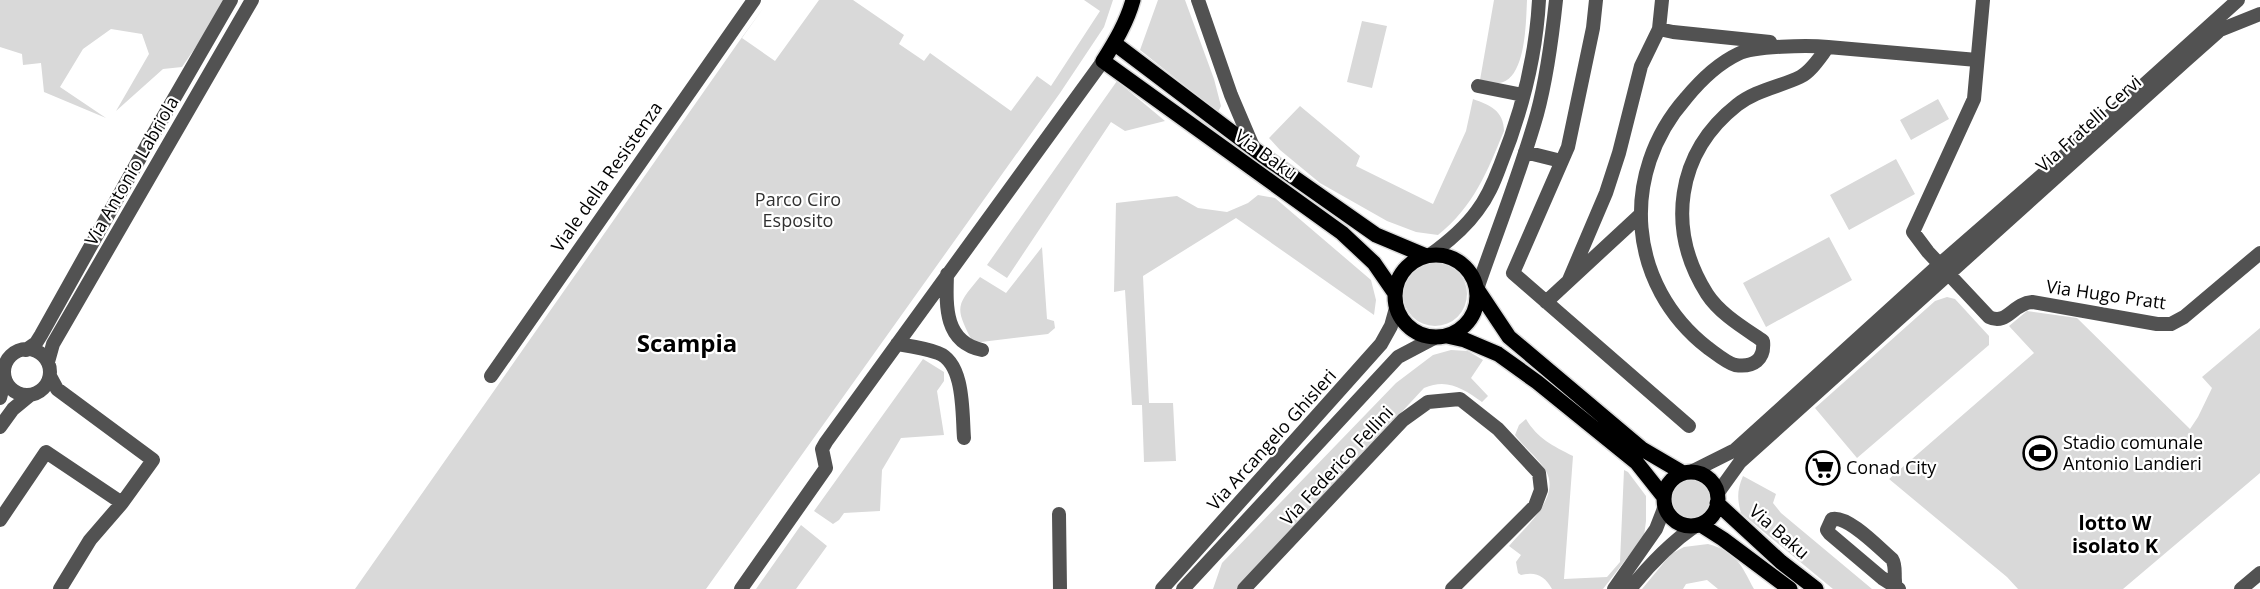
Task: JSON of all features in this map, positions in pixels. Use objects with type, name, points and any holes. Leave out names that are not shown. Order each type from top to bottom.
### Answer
[{"type":"main road","points":[[1103,61],[1130,12],[1133,0]]},
{"type":"main road","name":"Via Baku","points":[[1114,43],[1254,149],[1376,235],[1428,255]]},
{"type":"main road","name":"Via Baku","points":[[1103,61],[1342,233],[1374,263],[1394,292]]},
{"type":"main road","points":[[1428,255],[1446,256],[1460,263],[1471,274],[1476,289],[1509,337],[1642,449],[1687,472],[1701,474],[1708,478],[1714,486],[1717,499],[1710,518],[1698,525],[1680,524],[1668,513],[1664,501],[1637,463],[1498,354],[1465,340],[1417,334],[1406,326],[1396,308],[1394,292],[1403,271],[1415,260],[1428,255]]},
{"type":"main road","points":[[1440,337],[1465,326],[1474,311],[1476,289]]},
{"type":"main road","points":[[1664,501],[1670,482],[1687,472]]},
{"type":"main road","name":"Via Baku","points":[[1717,499],[1781,562],[1816,589]]},
{"type":"main road","name":"Via Baku","points":[[1698,525],[1723,539],[1790,589]]},
{"type":"street","name":"Via Antonio Labriola","points":[[21,351],[36,343],[41,335],[231,0]]},
{"type":"street","name":"Via Antonio Labriola","points":[[49,369],[53,344],[252,0]]},
{"type":"street","name":"Viale della Resistenza","points":[[491,376],[754,0]]},
{"type":"street","name":"Via Baku","points":[[1198,0],[1231,95],[1254,149]]},
{"type":"street","points":[[1428,255],[1453,239],[1489,194],[1515,130],[1531,64],[1539,0]]},
{"type":"street","points":[[1476,289],[1526,152],[1548,61],[1556,0]]},
{"type":"street","points":[[1596,0],[1593,28],[1568,147],[1513,273],[1689,426]]},
{"type":"street","points":[[1569,280],[1606,194],[1641,66],[1659,29],[1662,0]]},
{"type":"street","points":[[1945,268],[1928,252],[1913,232],[1974,99],[1983,0]]},
{"type":"street","name":"Via Fratelli Cervi","points":[[1717,499],[1740,462],[1945,268],[2238,0]]},
{"type":"street","name":"Via Fratelli Cervi","points":[[1687,472],[1735,450],[2220,30],[2260,14]]},
{"type":"street","points":[[1659,29],[1977,60]]},
{"type":"street","points":[[1807,45],[1757,48],[1738,54],[1703,78],[1672,114],[1657,139],[1645,173],[1639,216],[1642,240],[1653,274],[1667,304],[1683,324],[1708,348],[1734,365],[1752,364],[1759,361],[1764,351],[1763,341],[1735,322],[1708,295],[1690,258],[1681,220],[1687,175],[1699,149],[1716,125],[1739,104],[1773,86],[1802,76],[1828,47]]},
{"type":"street","points":[[741,589],[826,468],[822,448],[826,442],[1103,61]]},
{"type":"street","points":[[1478,86],[1523,95]]},
{"type":"street","points":[[1526,152],[1562,161]]},
{"type":"street","points":[[1546,302],[1639,216]]},
{"type":"street","name":"Via Hugo Pratt","points":[[1945,268],[1966,294],[1995,320],[2003,319],[2017,307],[2032,302],[2157,324],[2171,324],[2184,316],[2260,252]]},
{"type":"street","points":[[947,274],[946,304],[953,330],[961,341],[972,348],[982,350]]},
{"type":"street","name":"Via Arcangelo Ghisleri","points":[[1162,589],[1381,344],[1391,326],[1396,308]]},
{"type":"street","name":"Via Arcangelo Ghisleri","points":[[1183,589],[1398,357],[1440,337]]},
{"type":"street","points":[[897,344],[940,353],[954,365],[958,377],[964,438]]},
{"type":"street","points":[[0,351],[40,354],[57,389],[153,460],[122,503],[90,540],[60,589]]},
{"type":"street","points":[[0,398],[3,371],[10,357],[21,351]]},
{"type":"street","points":[[0,427],[13,409],[36,393],[49,369]]},
{"type":"street","points":[[3,371],[11,389],[18,393],[36,393],[57,389]]},
{"type":"street","name":"Via Federico Fellini","points":[[1244,589],[1403,420],[1428,402],[1460,399],[1498,429],[1539,473],[1541,489],[1535,506],[1452,589]]},
{"type":"street","points":[[0,520],[46,452],[122,503]]},
{"type":"street","points":[[1614,589],[1656,529],[1664,501]]},
{"type":"street","points":[[1059,514],[1060,589]]},
{"type":"street","points":[[1837,517],[1847,521],[1892,559],[1895,563],[1894,580],[1897,588],[1830,534],[1827,530],[1832,519],[1837,517]]},
{"type":"street","points":[[1630,589],[1657,556],[1676,539],[1698,525]]},
{"type":"street","points":[[2241,589],[2260,573]]},
{"type":"green space","points":[[0,0],[228,0],[182,67],[163,69],[116,111],[149,54],[142,34],[111,29],[83,49],[60,87],[106,118],[44,92],[41,63],[23,65],[22,54],[0,47]]},
{"type":"green space","name":"Parco Ciro Esposito","points":[[769,0],[742,38],[775,61],[819,0],[853,0],[904,35],[899,44],[924,61],[930,53],[1011,111],[1037,76],[1051,86],[1100,11],[1084,0],[1113,0],[1104,27],[1060,93],[706,589],[355,589],[740,40]]},
{"type":"green space","points":[[1158,0],[1185,0],[1214,79],[1221,106],[1218,112],[1140,50]]},
{"type":"green space","points":[[1494,0],[1527,0],[1525,35],[1519,61],[1515,72],[1508,79],[1499,83],[1480,80]]},
{"type":"green space","points":[[1362,21],[1387,26],[1372,88],[1347,82]]},
{"type":"green space","points":[[1117,81],[1165,121],[1125,131],[1111,122],[1007,278],[987,265]]},
{"type":"green space","points":[[1473,99],[1490,106],[1499,114],[1504,131],[1485,174],[1470,200],[1438,235],[1416,232],[1387,221],[1320,183],[1269,138],[1300,106],[1360,156],[1356,166],[1433,204],[1466,131]]},
{"type":"green space","points":[[1938,99],[1949,119],[1911,140],[1900,120]]},
{"type":"green space","points":[[1896,159],[1915,194],[1849,230],[1830,195]]},
{"type":"green space","points":[[1258,195],[1275,198],[1371,280],[1376,300],[1374,315],[1236,218],[1143,276],[1149,403],[1173,403],[1176,461],[1144,462],[1142,405],[1132,405],[1125,290],[1114,292],[1116,203],[1177,196],[1198,208],[1227,212],[1248,203]]},
{"type":"green space","points":[[1829,237],[1852,280],[1766,327],[1743,283]]},
{"type":"green space","points":[[1042,247],[1047,319],[1054,321],[1055,328],[1048,334],[973,343],[963,322],[960,308],[966,295],[980,277],[1006,293]]},
{"type":"green space","points":[[1429,262],[1441,262],[1458,271],[1465,282],[1467,294],[1465,306],[1458,317],[1441,326],[1429,326],[1417,321],[1408,312],[1403,300],[1403,288],[1408,276],[1417,267]]},
{"type":"green space","points":[[1947,297],[1955,299],[1989,336],[1989,345],[1857,458],[1815,408],[1935,301]]},
{"type":"green space","name":"Stadio comunale Antonio Landieri","points":[[2027,311],[2077,318],[2190,429],[2212,388],[2202,377],[2260,328],[2260,473],[2123,589],[2018,589],[2007,577],[1889,479],[2034,353],[2009,326]]},
{"type":"green space","points":[[1451,350],[1468,351],[1483,360],[1471,378],[1488,396],[1482,402],[1455,386],[1441,384],[1424,388],[1237,589],[1213,589],[1222,563],[1396,383],[1433,355]]},
{"type":"green space","points":[[923,359],[944,372],[944,381],[937,391],[944,435],[901,438],[882,470],[880,511],[844,513],[833,524],[814,511]]},
{"type":"green space","points":[[1526,419],[1540,436],[1573,456],[1564,579],[1607,577],[1620,562],[1624,470],[1646,496],[1644,536],[1603,589],[1552,589],[1540,576],[1518,573],[1516,562],[1521,555],[1509,546],[1539,512],[1549,491],[1549,481],[1543,466],[1515,435],[1519,425]]},
{"type":"green space","points":[[1743,476],[1776,494],[1773,503],[1781,513],[1872,589],[1833,589],[1741,513],[1738,494]]},
{"type":"green space","points":[[1691,478],[1706,484],[1712,499],[1706,514],[1691,520],[1676,514],[1670,499],[1676,484]]},
{"type":"green space","points":[[801,525],[827,546],[796,589],[756,589]]},
{"type":"green space","points":[[1708,544],[1732,555],[1754,589],[1718,589],[1707,580],[1686,584],[1683,589],[1642,589],[1671,554],[1684,547]]},
{"type":"place","name":"Stadio comunale Antonio Landieri","points":[[2040,453]]},
{"type":"place","name":"Conad City","points":[[1823,468]]},
{"type":"district","name":"Scampia","points":[[687,344]]},
{"type":"district","name":"lotto W isolato K","points":[[2115,534]]}]
